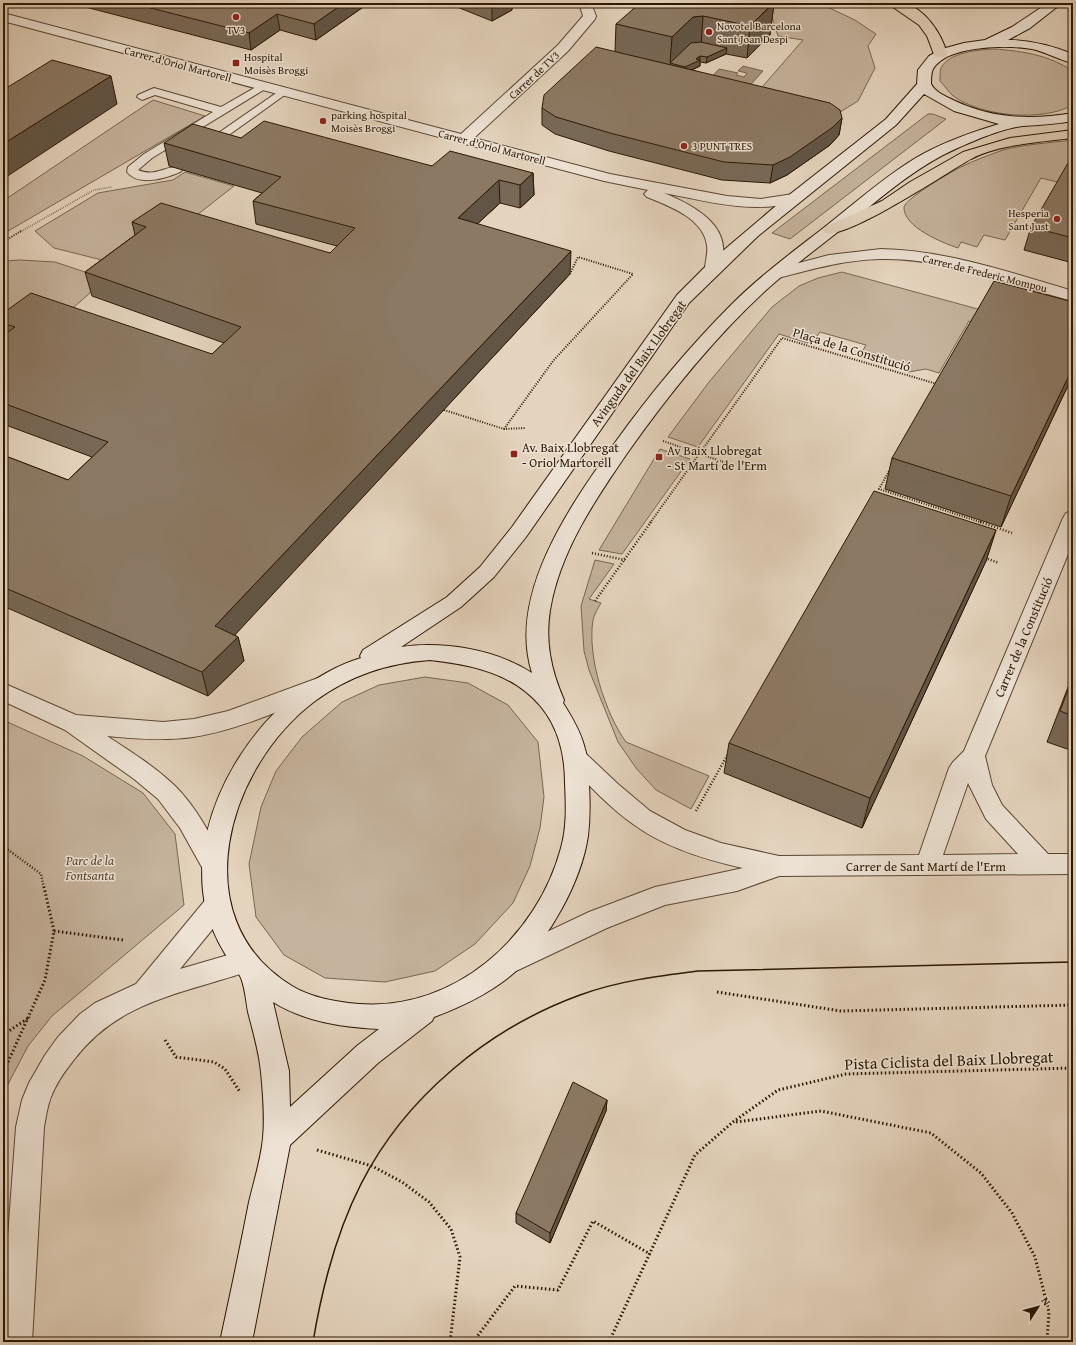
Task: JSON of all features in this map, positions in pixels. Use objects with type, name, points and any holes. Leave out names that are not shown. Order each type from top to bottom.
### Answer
[{"type":"highway","points":[[893,3],[927,24],[938,42],[940,54]]},
{"type":"highway","points":[[1051,122],[1073,121]]},
{"type":"highway","points":[[831,230],[887,204],[920,182],[968,155],[1010,142],[1073,134]]},
{"type":"street","name":"Carrer de TV3","points":[[464,139],[563,48],[590,16],[585,3]]},
{"type":"street","points":[[1056,3],[1012,33],[978,44],[956,48],[940,54],[929,63],[924,74],[924,85],[936,96],[961,110],[985,117],[1017,123],[1051,122],[1073,116]]},
{"type":"street","name":"Carrer d'Oriol Martorell","points":[[5,19],[610,178],[727,202],[761,204],[793,199]]},
{"type":"street","points":[[978,44],[1028,45],[1053,50],[1073,59]]},
{"type":"street","name":"Avinguda del Baix Llobregat","points":[[351,669],[454,602],[487,572],[519,532],[593,425],[634,370],[666,321],[683,299],[713,267],[793,199],[891,122],[915,99],[924,85]]},
{"type":"street","points":[[318,686],[290,708],[264,737],[246,764],[230,796],[218,832],[213,864],[216,906],[230,942],[249,967],[291,1000],[335,1014],[387,1018],[430,1007],[469,989],[504,964],[535,927],[557,891],[572,854],[578,817],[576,758],[570,737],[558,713],[538,664],[537,634],[542,602],[551,567],[561,544],[588,497],[625,442],[689,360],[760,286],[877,193],[929,157],[970,138],[1017,123]]},
{"type":"street","name":"Carrer d'Oriol Martorell","points":[[610,178],[660,197],[683,209],[702,222],[712,234],[716,246],[713,267]]},
{"type":"street","name":"Carrer de Frederic Mompou","points":[[778,273],[810,263],[840,258],[872,255],[916,256],[943,260],[1073,296]]},
{"type":"street","name":"Carrer de la Constitució","points":[[927,866],[961,768],[973,756],[1073,518]]},
{"type":"street","points":[[73,724],[134,730],[175,730],[202,726],[231,719],[318,686],[351,669],[391,656],[422,653],[468,656],[504,667],[534,686],[558,713]]},
{"type":"street","points":[[3,691],[73,724],[142,772],[166,792],[189,821],[213,864]]},
{"type":"street","points":[[973,756],[980,786],[994,812],[1043,865]]},
{"type":"street","name":"Carrer de Sant Martí de l'Erm","points":[[576,758],[610,792],[642,818],[676,837],[720,853],[779,866],[1073,864]]},
{"type":"street","name":"Carrer de Sant Martí de l'Erm","points":[[504,964],[598,920],[664,895],[737,881],[779,866]]},
{"type":"street","points":[[145,992],[216,906]]},
{"type":"street","points":[[16,1342],[30,1127],[38,1093],[61,1053],[89,1023],[119,1004],[145,992],[249,967]]},
{"type":"street","points":[[236,1342],[278,1138],[275,1071],[249,967]]},
{"type":"street","points":[[278,1138],[368,1054],[430,1007]]},
{"type":"lane","points":[[176,170],[155,177],[147,177],[134,172],[132,169],[148,156],[223,111],[261,86]]},
{"type":"lane","points":[[142,97],[154,91],[223,111]]},
{"type":"lane","points":[[208,145],[282,92]]},
{"type":"path","points":[[3,242],[94,190],[115,187]]},
{"type":"path","points":[[504,430],[553,361],[633,274],[578,256],[570,274]]},
{"type":"path","name":"Plaça de la Constitució","points":[[595,601],[782,338],[938,385],[942,378]]},
{"type":"path","points":[[444,410],[504,430],[525,428]]},
{"type":"path","points":[[658,440],[729,464]]},
{"type":"path","points":[[890,470],[879,489],[1012,533]]},
{"type":"path","points":[[589,553],[625,560]]},
{"type":"path","points":[[984,558],[999,563]]},
{"type":"path","points":[[695,812],[730,750]]},
{"type":"path","points":[[3,846],[41,874],[54,932],[45,980],[3,1073]]},
{"type":"path","points":[[54,932],[123,940]]},
{"type":"path","points":[[717,992],[841,1011],[1073,1005]]},
{"type":"path","points":[[3,1035],[30,1016]]},
{"type":"path","points":[[165,1040],[176,1057],[214,1062],[226,1069],[240,1093],[242,1100]]},
{"type":"path","name":"Pista Ciclista del Baix Llobregat","points":[[609,1342],[695,1155],[734,1122],[778,1090],[846,1074],[1073,1068]]},
{"type":"path","points":[[734,1122],[821,1111],[932,1133],[981,1173],[1012,1213],[1035,1258],[1049,1312],[1047,1342]]},
{"type":"path","points":[[278,1138],[372,1166],[402,1182],[429,1202],[451,1229],[460,1257],[450,1342]]},
{"type":"path","points":[[473,1342],[515,1286],[558,1290],[593,1221],[650,1254]]},
{"type":"path","points":[[1068,1342],[1073,1334]]},
{"type":"green space","points":[[747,3],[819,3],[855,20],[876,34],[868,46],[875,68],[858,101],[827,120],[750,101],[803,40],[778,36],[772,17]]},
{"type":"green space","points":[[994,49],[1035,55],[1054,61],[1073,71],[1073,105],[1045,114],[1012,115],[995,112],[978,108],[964,102],[952,95],[940,81],[941,68],[950,58],[964,53]]},
{"type":"green space","points":[[153,100],[205,116],[3,234],[3,201]]},
{"type":"green space","points":[[928,114],[933,114],[946,119],[790,239],[772,233]]},
{"type":"green space","points":[[1073,140],[1073,186],[1041,178],[1005,240],[984,235],[977,247],[961,242],[958,248],[925,233],[910,221],[905,214],[904,207],[912,198],[939,179],[972,162],[1012,148]]},
{"type":"green space","points":[[185,172],[234,186],[183,226],[122,265],[54,248],[35,231],[98,193],[173,180]]},
{"type":"green space","points":[[20,260],[55,262],[106,279],[58,321],[3,342],[3,261]]},
{"type":"green space","points":[[842,272],[985,311],[978,324],[969,321],[939,373],[926,369],[909,372],[859,357],[866,345],[820,332],[811,344],[779,334],[698,447],[668,437],[709,382],[772,307],[799,286],[818,278]]},
{"type":"green space","points":[[660,449],[690,459],[622,554],[599,550]]},
{"type":"green space","points":[[595,560],[614,564],[589,599],[601,603],[593,620],[593,650],[599,684],[611,716],[626,742],[709,776],[691,809],[656,790],[636,768],[618,742],[589,670],[584,651],[581,606]]},
{"type":"green space","points":[[425,677],[468,683],[508,705],[538,742],[544,797],[540,828],[530,866],[513,903],[475,944],[435,971],[385,982],[325,978],[284,955],[256,917],[249,864],[261,807],[276,771],[302,737],[342,702],[379,685]]},
{"type":"green space","name":"Parc de la Fontsanta","points":[[3,720],[83,756],[143,793],[175,834],[184,905],[52,1016],[28,1046],[6,1088],[3,1099]]},
{"type":"shaded area","points":[[743,66],[763,71],[744,92],[706,83],[719,69],[738,73],[736,75],[744,77],[747,73],[738,71]]},
{"type":"building","points":[[131,3],[344,3],[314,24],[277,14],[249,33]]},
{"type":"building","points":[[640,3],[773,3],[750,26],[703,16],[693,17],[672,37],[616,24]]},
{"type":"building","points":[[701,42],[727,48],[707,57],[700,56],[696,59],[700,60],[685,67],[670,63],[691,43]]},
{"type":"building","points":[[596,47],[830,103],[840,110],[842,118],[833,127],[790,157],[773,165],[724,162],[610,133],[556,117],[542,108],[544,95]]},
{"type":"building","points":[[52,60],[111,76],[3,144],[3,90]]},
{"type":"building","points":[[264,121],[432,166],[450,151],[533,173],[520,185],[499,180],[458,218],[571,251],[215,626],[238,637],[202,672],[3,587],[3,455],[68,480],[108,442],[3,403],[3,336],[15,327],[3,323],[3,313],[31,293],[212,354],[241,327],[85,272],[146,227],[132,222],[161,203],[330,253],[355,228],[253,201],[281,177],[164,143],[193,124],[241,138]]},
{"type":"building","points":[[1068,163],[1073,164],[1073,238],[1031,227]]},
{"type":"building","points":[[994,281],[1073,302],[1073,367],[1011,496],[892,458]]},
{"type":"building","points":[[874,491],[996,530],[870,798],[729,743]]},
{"type":"building","points":[[1073,677],[1073,716],[1060,711]]},
{"type":"building","points":[[573,1082],[607,1100],[550,1233],[516,1213]]},
{"type":"tram line","points":[[313,1342],[321,1301],[337,1241],[352,1203],[379,1152],[401,1122],[453,1069],[482,1046],[514,1026],[546,1009],[580,995],[609,986],[653,977],[698,971],[1073,962]]},
{"type":"place","name":"TV3","points":[[236,17]]},
{"type":"place","name":"Novotel Barcelona Sant Joan Despi","points":[[709,32]]},
{"type":"place","name":"Hospital Moisès Broggi","points":[[236,63]]},
{"type":"place","name":"parking hospital Moisès Broggi","points":[[323,121]]},
{"type":"place","name":"3 PUNT TRES","points":[[684,146]]},
{"type":"place","name":"Hesperia Sant Just","points":[[1057,219]]},
{"type":"place","name":"Av. Baix Llobregat - Oriol Martorell","points":[[514,454]]},
{"type":"place","name":"Av Baix Llobregat - St Martí de l'Erm","points":[[659,457]]}]
